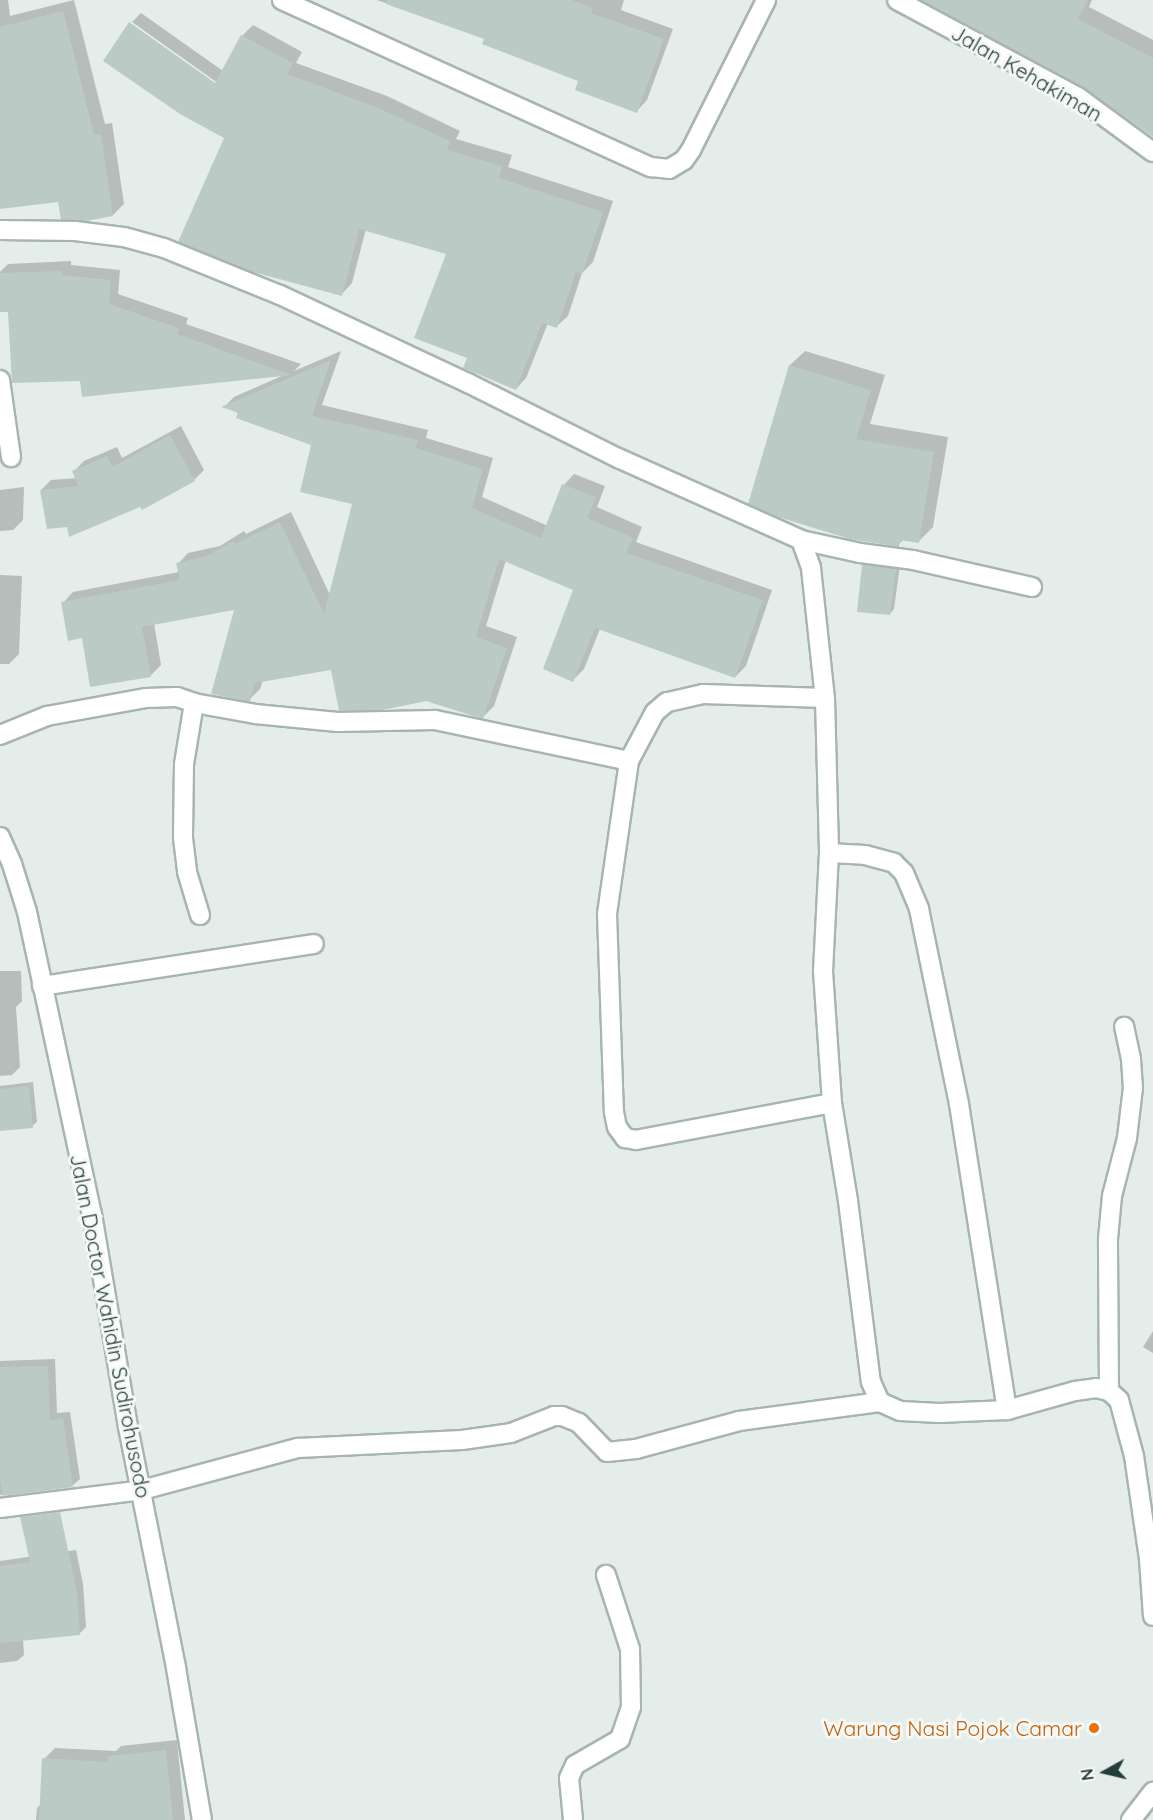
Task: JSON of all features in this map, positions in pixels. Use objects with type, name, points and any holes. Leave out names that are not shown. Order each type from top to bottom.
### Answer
[{"type":"street","points":[[282,0],[651,166],[669,169],[684,160],[690,150],[766,0]]},
{"type":"street","name":"Jalan Kehakiman","points":[[897,0],[1078,97],[1153,152]]},
{"type":"street","points":[[0,230],[75,231],[124,237],[164,248],[280,296],[468,383],[618,458],[801,540],[860,553],[913,560],[1032,587]]},
{"type":"street","points":[[0,380],[11,457]]},
{"type":"street","points":[[801,540],[811,568],[825,698],[829,853],[824,971],[832,1103],[848,1201],[871,1382],[880,1402]]},
{"type":"street","points":[[825,698],[703,694],[667,702],[655,712],[629,760],[607,914],[614,1112],[617,1127],[625,1138],[636,1140],[832,1103]]},
{"type":"street","points":[[0,735],[48,716],[146,698],[177,697],[194,703],[255,714],[338,722],[435,720],[629,760]]},
{"type":"street","points":[[194,703],[184,764],[183,838],[187,872],[200,915]]},
{"type":"street","name":"Jalan Doctor Wahidin Sudirohusodo","points":[[0,837],[12,864],[27,912],[92,1214],[128,1427],[142,1490],[202,1820]]},
{"type":"street","points":[[829,853],[866,855],[894,863],[904,873],[919,909],[959,1104],[1007,1410]]},
{"type":"street","points":[[42,986],[314,944]]},
{"type":"street","points":[[1109,1391],[1108,1239],[1112,1196],[1126,1137],[1133,1088],[1131,1059],[1124,1027]]},
{"type":"street","points":[[0,1508],[142,1490],[298,1448],[462,1440],[511,1433],[554,1416],[562,1416],[579,1423],[608,1452],[636,1449],[739,1421],[880,1402],[900,1411],[939,1413],[1007,1410],[1075,1390],[1096,1388],[1109,1391],[1119,1400],[1134,1456],[1149,1559],[1153,1616]]},
{"type":"street","points":[[573,1820],[569,1778],[575,1765],[620,1739],[631,1707],[630,1649],[606,1575]]},
{"type":"street","points":[[1131,1820],[1153,1792]]},
{"type":"building","points":[[387,0],[572,0],[593,8],[591,13],[664,39],[637,113],[575,90],[578,81],[482,44],[484,39],[386,4]]},
{"type":"building","points":[[921,0],[1088,0],[1078,19],[1153,58],[1153,137],[1083,87]]},
{"type":"building","points":[[63,11],[94,135],[101,134],[113,216],[86,221],[61,220],[58,202],[0,209],[0,27]]},
{"type":"building","points":[[129,22],[215,83],[241,35],[293,63],[287,74],[376,107],[450,141],[447,150],[502,166],[499,178],[603,212],[582,274],[576,272],[557,328],[542,323],[516,390],[463,368],[467,358],[414,338],[446,254],[359,229],[342,296],[253,272],[178,242],[224,138],[180,114],[103,61]]},
{"type":"building","points":[[61,271],[62,275],[111,280],[109,304],[179,328],[177,334],[292,375],[82,397],[80,381],[12,383],[8,312],[0,312],[0,273]]},
{"type":"building","points":[[331,360],[312,416],[418,440],[416,448],[483,469],[472,508],[541,538],[562,484],[596,497],[587,518],[633,538],[626,553],[763,600],[735,678],[595,628],[573,682],[543,669],[573,590],[499,559],[476,637],[507,648],[483,719],[426,701],[383,710],[339,711],[331,670],[255,683],[250,702],[211,694],[234,610],[142,627],[151,677],[90,687],[82,638],[68,641],[61,602],[180,580],[176,563],[207,556],[233,541],[235,544],[280,522],[324,614],[352,504],[300,492],[311,445],[236,418],[238,412],[221,407]]},
{"type":"building","points":[[789,365],[871,390],[856,439],[934,452],[919,543],[900,540],[899,547],[850,539],[778,517],[748,504]]},
{"type":"building","points":[[170,435],[195,481],[142,510],[140,507],[69,537],[67,527],[47,529],[40,490],[78,486],[72,471],[107,456],[112,467]]},
{"type":"building","points":[[862,565],[896,569],[890,615],[857,612]]},
{"type":"building","points":[[29,1086],[33,1128],[0,1131],[0,1089]]},
{"type":"building","points":[[48,1366],[50,1420],[63,1418],[73,1487],[3,1496],[0,1479],[0,1367]]},
{"type":"building","points":[[60,1512],[77,1592],[80,1635],[0,1643],[0,1566],[30,1562],[20,1517]]},
{"type":"building","points":[[166,1750],[173,1820],[39,1820],[42,1758],[108,1762],[108,1756]]},
{"type":"place","name":"Warung Nasi Pojok Camar","points":[[1094,1728]]}]
